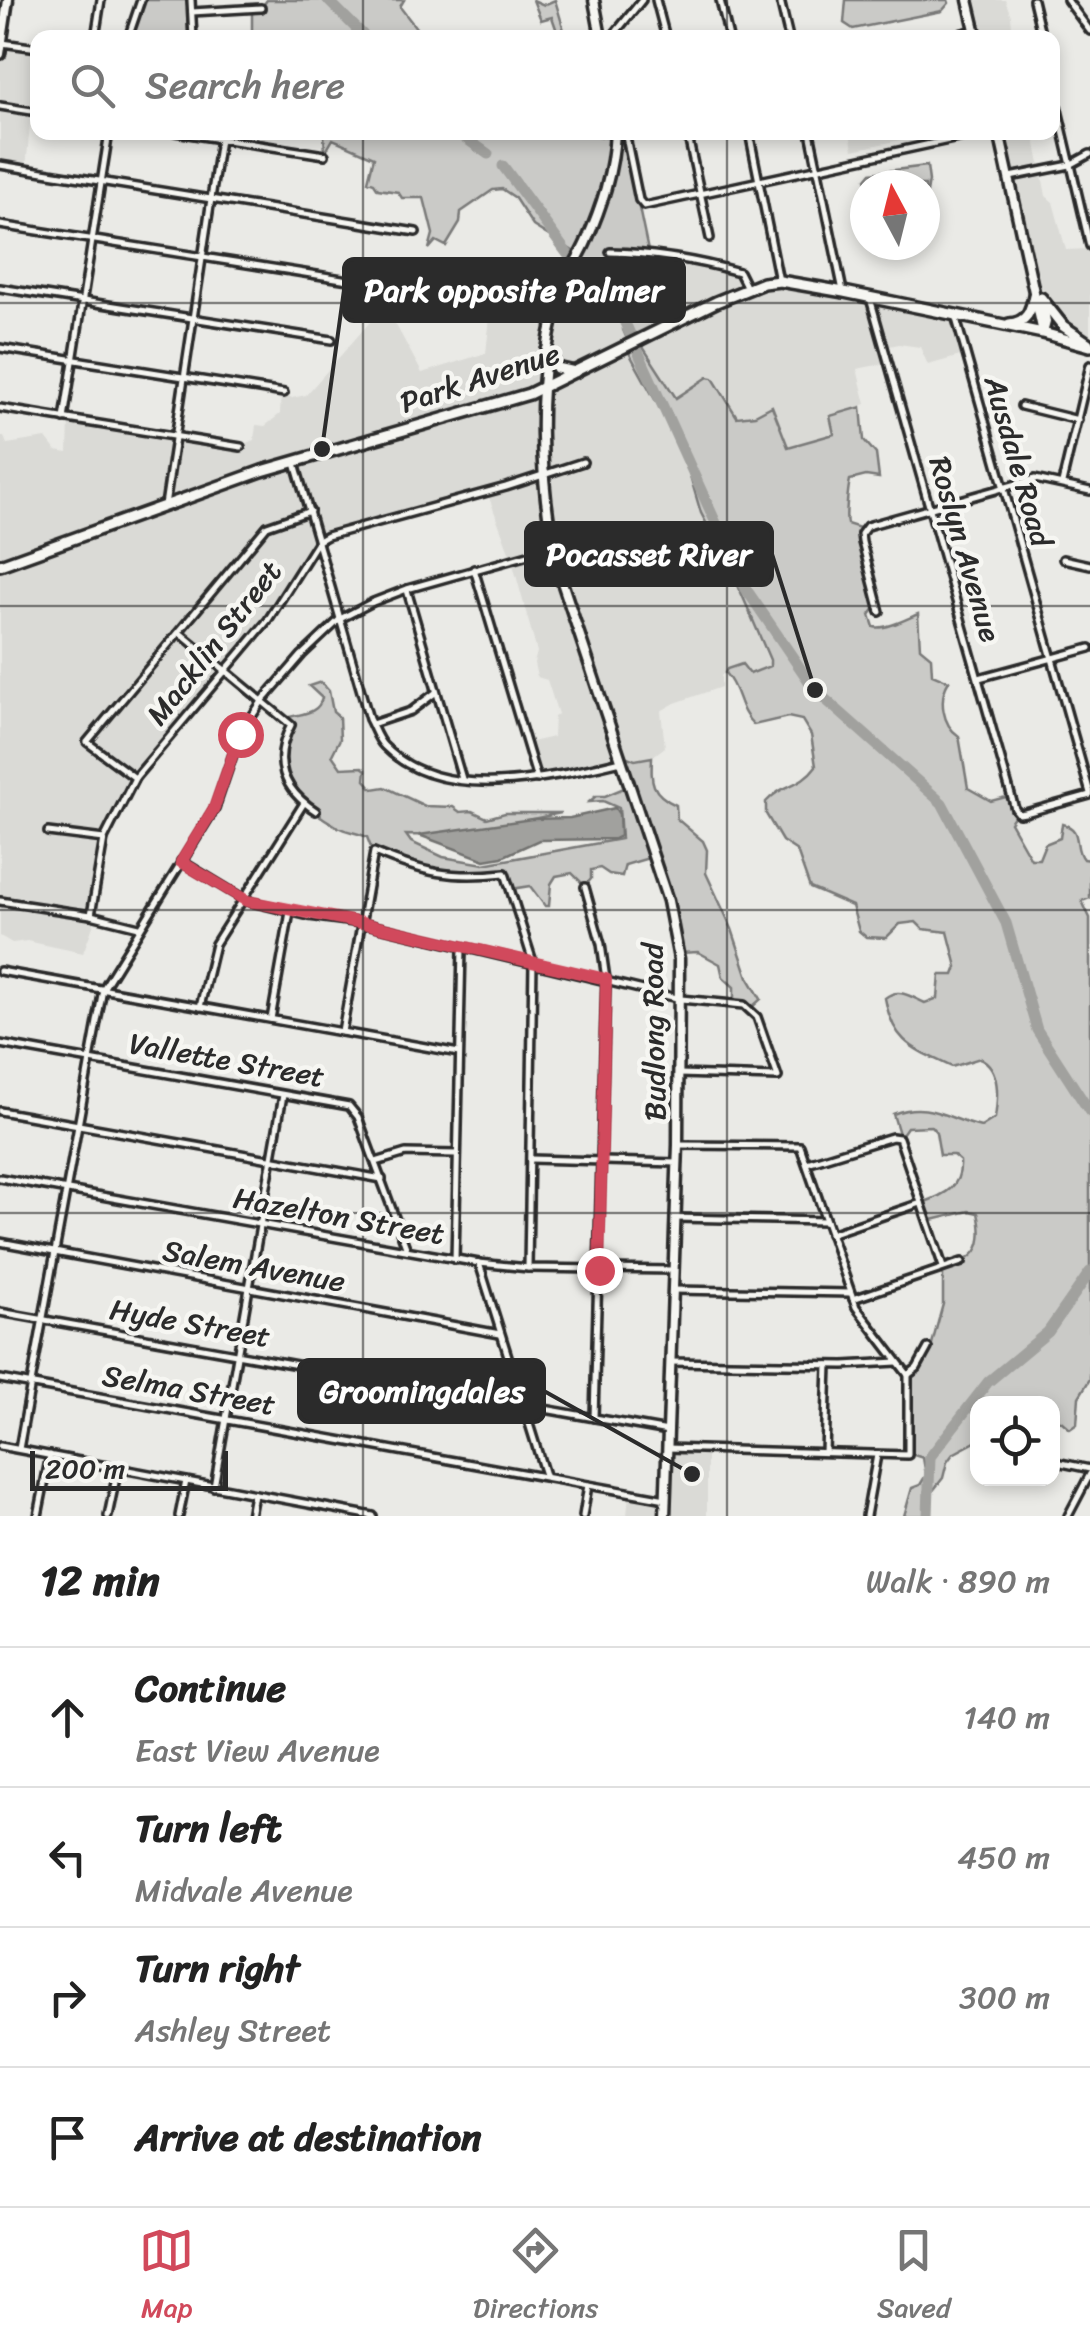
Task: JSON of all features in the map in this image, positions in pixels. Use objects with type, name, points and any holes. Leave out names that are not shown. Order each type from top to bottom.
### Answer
[{"type":"main road","points":[[594,0],[600,30]]},
{"type":"main road","points":[[970,1],[975,30]]},
{"type":"main road","points":[[0,54],[5,4]]},
{"type":"main road","name":"Budlong Road","points":[[615,140],[607,190],[553,318],[544,388],[543,476],[553,548],[568,603],[671,912],[680,959],[678,1145],[665,1516]]},
{"type":"main road","points":[[1001,140],[1043,333]]},
{"type":"main road","name":"Park Avenue","points":[[0,565],[294,461],[544,388],[747,288],[780,282],[844,292],[1090,345]]},
{"type":"main road","points":[[1004,325],[1015,324],[1027,316],[1036,293]]},
{"type":"main road","points":[[1036,293],[1063,326],[1090,345]]},
{"type":"main road","points":[[547,350],[558,368],[578,372]]},
{"type":"street","points":[[97,30],[102,0]]},
{"type":"street","points":[[131,30],[141,0]]},
{"type":"street","points":[[191,0],[192,30]]},
{"type":"street","points":[[618,30],[642,0]]},
{"type":"street","points":[[656,0],[664,30]]},
{"type":"street","points":[[720,0],[726,30]]},
{"type":"street","points":[[780,0],[787,30]]},
{"type":"street","points":[[1033,0],[1040,30]]},
{"type":"street","points":[[1067,0],[1090,31]]},
{"type":"street","points":[[192,12],[261,8]]},
{"type":"street","points":[[2,42],[30,47]]},
{"type":"street","points":[[0,106],[30,111]]},
{"type":"street","points":[[1060,120],[1090,246]]},
{"type":"street","points":[[64,419],[108,140]]},
{"type":"street","points":[[165,506],[219,140]]},
{"type":"street","points":[[241,140],[325,155]]},
{"type":"street","points":[[627,140],[644,206],[951,140]]},
{"type":"street","points":[[689,140],[710,238]]},
{"type":"street","points":[[751,140],[780,282]]},
{"type":"street","points":[[812,140],[844,292]]},
{"type":"street","points":[[1010,178],[1070,165],[1090,154]]},
{"type":"street","points":[[0,165],[416,232]]},
{"type":"street","points":[[0,226],[374,284]]},
{"type":"street","points":[[610,252],[651,252],[694,260],[739,272],[747,288]]},
{"type":"street","points":[[0,288],[332,340]]},
{"type":"street","name":"Roslyn Avenue","points":[[870,298],[1017,813],[1090,794]]},
{"type":"street","name":"Ausdale Road","points":[[955,314],[1090,794]]},
{"type":"street","points":[[0,348],[284,392]]},
{"type":"street","points":[[1062,484],[1090,364]]},
{"type":"street","points":[[1022,406],[1078,420]]},
{"type":"street","points":[[0,408],[241,447]]},
{"type":"street","points":[[294,461],[380,743],[403,763],[439,777],[462,779],[537,780],[621,761]]},
{"type":"street","name":"Macklin Street","points":[[90,916],[104,839],[135,778],[268,620],[318,542],[327,536],[582,462]]},
{"type":"street","points":[[880,612],[862,534],[875,522],[1035,479],[1090,491]]},
{"type":"street","points":[[135,778],[87,742],[267,526],[310,511]]},
{"type":"street","points":[[19,1450],[103,989],[214,808],[232,753],[263,700],[302,654],[340,619],[372,602],[553,548]]},
{"type":"street","points":[[1064,559],[1090,566]]},
{"type":"street","points":[[474,570],[537,780]]},
{"type":"street","points":[[407,589],[462,779]]},
{"type":"street","points":[[180,633],[291,725],[284,739],[281,767],[286,784],[316,811]]},
{"type":"street","points":[[978,678],[1090,648]]},
{"type":"street","points":[[372,724],[411,711],[436,692]]},
{"type":"street","points":[[200,1007],[215,944],[304,804]]},
{"type":"street","points":[[48,832],[104,839]]},
{"type":"street","points":[[342,1032],[374,852],[421,869],[464,878],[505,874],[532,962],[528,1268]]},
{"type":"street","points":[[181,862],[241,898],[290,912],[362,923],[681,999],[748,1007],[757,1017],[778,1077],[679,1074]]},
{"type":"street","points":[[585,887],[602,944],[606,979],[594,1418]]},
{"type":"street","points":[[0,901],[139,927]]},
{"type":"street","points":[[272,1019],[290,912]]},
{"type":"street","points":[[454,1260],[462,947]]},
{"type":"street","points":[[0,971],[459,1053]]},
{"type":"street","name":"Vallette Street","points":[[0,1044],[350,1106],[358,1117],[408,1250]]},
{"type":"street","points":[[214,1487],[283,1095]]},
{"type":"street","points":[[0,1111],[382,1179]]},
{"type":"street","points":[[807,1162],[899,1138],[942,1268]]},
{"type":"street","points":[[667,1448],[908,1455],[908,1375],[858,1312],[800,1146],[678,1145]]},
{"type":"street","points":[[376,1162],[406,1153],[458,1154]]},
{"type":"street","points":[[531,1158],[677,1163]]},
{"type":"street","name":"Hazelton Street","points":[[0,1178],[454,1260],[528,1268],[674,1270]]},
{"type":"street","points":[[830,1234],[921,1203]]},
{"type":"street","points":[[676,1218],[826,1221]]},
{"type":"street","name":"Salem Avenue","points":[[0,1242],[500,1334]]},
{"type":"street","points":[[673,1290],[852,1296],[962,1262]]},
{"type":"street","points":[[480,1263],[546,1477]]},
{"type":"street","name":"Hyde Street","points":[[0,1312],[668,1431]]},
{"type":"street","points":[[908,1375],[917,1368],[928,1348]]},
{"type":"street","points":[[670,1362],[898,1362]]},
{"type":"street","points":[[825,1452],[828,1365]]},
{"type":"street","name":"Selma Street","points":[[0,1380],[666,1498]]},
{"type":"street","points":[[0,1446],[254,1494],[327,1512],[372,1516]]},
{"type":"street","points":[[866,1516],[877,1454]]},
{"type":"street","points":[[38,1516],[50,1455]]},
{"type":"street","points":[[1060,1464],[1090,1472],[1068,1516]]},
{"type":"street","points":[[108,1516],[118,1468]]},
{"type":"street","points":[[179,1516],[186,1482]]},
{"type":"street","points":[[583,1516],[588,1485]]},
{"type":"street","points":[[250,1516],[254,1494]]},
{"type":"shaded area","points":[[144,0],[187,0],[188,30],[134,30]]},
{"type":"shaded area","points":[[267,0],[404,0],[400,7],[418,30],[252,30],[252,9],[261,8]]},
{"type":"shaded area","points":[[533,0],[544,5],[555,0],[564,30],[557,30],[552,17],[541,20]]},
{"type":"shaded area","points":[[846,0],[949,3],[942,11],[853,29],[844,23]]},
{"type":"shaded area","points":[[1005,0],[1012,30],[976,30],[970,2]]},
{"type":"shaded area","points":[[0,34],[3,42],[30,48],[30,125],[26,168],[0,165]]},
{"type":"shaded area","points":[[335,140],[627,140],[648,251],[666,255],[665,263],[653,263],[648,270],[663,292],[673,325],[641,344],[676,398],[708,377],[713,378],[737,417],[755,415],[772,406],[788,447],[834,434],[830,416],[861,407],[864,440],[876,454],[879,478],[850,480],[846,520],[847,524],[863,529],[861,535],[878,604],[870,615],[874,627],[890,626],[918,614],[920,648],[931,657],[932,674],[949,681],[944,711],[959,736],[968,788],[991,801],[1010,796],[1017,812],[1010,822],[1031,859],[1039,859],[1045,844],[1060,838],[1062,824],[1073,830],[1080,854],[1090,860],[1090,898],[1082,901],[1090,918],[1090,1379],[1079,1397],[1077,1424],[1070,1429],[1060,1421],[1060,1396],[970,1396],[970,1445],[947,1462],[943,1478],[932,1492],[930,1516],[904,1516],[912,1488],[920,1485],[926,1475],[923,1458],[908,1453],[910,1378],[924,1362],[932,1344],[943,1304],[943,1271],[970,1257],[981,1236],[978,1213],[969,1211],[928,1221],[922,1203],[955,1184],[960,1161],[953,1155],[940,1155],[931,1126],[907,1127],[900,1137],[893,1114],[927,1110],[981,1127],[995,1118],[996,1084],[992,1069],[980,1058],[952,1067],[908,1043],[894,1026],[885,998],[900,993],[925,1003],[938,998],[940,975],[954,975],[957,967],[948,932],[923,929],[916,922],[900,924],[886,938],[866,937],[859,931],[852,906],[810,888],[797,851],[782,841],[766,814],[766,802],[816,766],[811,735],[802,720],[788,717],[754,725],[725,673],[742,664],[750,674],[770,666],[770,660],[734,576],[701,513],[669,425],[627,349],[630,346],[623,330],[626,317],[589,290],[580,297],[574,296],[577,299],[563,295],[581,256],[533,226],[514,197],[502,189],[493,190],[461,212],[460,223],[446,246],[436,241],[429,249],[433,234],[424,198],[402,198],[398,192],[378,189],[368,181],[374,157]]},
{"type":"shaded area","points":[[851,140],[900,140],[853,150]]},
{"type":"shaded area","points":[[1001,140],[1035,140],[1046,196],[1053,202],[1066,250],[1090,249],[1090,347],[1025,332],[1035,299]]},
{"type":"shaded area","points":[[927,166],[928,170],[895,170]]},
{"type":"shaded area","points":[[666,255],[734,270],[745,277],[748,287],[787,282],[953,315],[964,355],[928,365],[920,347],[885,347],[887,363],[857,369],[866,404],[831,416],[834,434],[787,447],[772,406],[755,415],[737,417],[717,383],[708,377],[676,398],[647,357],[641,342],[672,325],[663,292],[648,269]]},
{"type":"shaded area","points":[[589,290],[625,312],[623,331],[630,346],[627,349],[669,425],[701,513],[734,576],[770,665],[749,674],[727,669],[721,676],[721,687],[661,711],[665,747],[652,757],[621,759],[537,779],[527,743],[553,737],[554,717],[558,714],[547,680],[537,677],[537,652],[511,557],[487,492],[319,540],[266,622],[136,777],[102,845],[91,914],[96,918],[83,953],[27,941],[12,943],[0,936],[0,437],[7,444],[46,438],[56,451],[68,453],[69,420],[238,446],[254,440],[256,425],[265,426],[280,414],[281,392],[292,398],[306,395],[385,305],[422,373],[486,353],[492,299],[552,316],[563,295]]},
{"type":"shaded area","points":[[321,682],[329,691],[333,712],[339,717],[340,739],[332,755],[341,768],[366,770],[365,780],[373,789],[385,787],[425,806],[453,807],[487,818],[505,813],[561,813],[452,836],[406,835],[411,842],[443,857],[484,864],[621,839],[619,808],[603,801],[589,802],[629,786],[620,754],[635,760],[652,757],[652,780],[657,791],[676,805],[677,819],[703,841],[707,850],[706,873],[732,929],[748,977],[761,999],[751,1008],[734,1002],[734,987],[723,977],[720,964],[698,952],[680,953],[652,857],[625,865],[622,876],[600,868],[591,870],[591,879],[585,886],[572,873],[556,876],[551,884],[549,906],[545,906],[530,886],[511,889],[506,875],[438,871],[373,853],[367,837],[341,829],[320,816],[293,793],[281,764],[290,725],[286,718],[317,708],[322,698],[309,686]]},
{"type":"shaded area","points":[[615,808],[620,836],[614,839],[539,840],[502,857],[485,860],[419,835],[532,819],[570,818]]},
{"type":"shaded area","points":[[668,1449],[707,1450],[707,1516],[618,1516],[627,1515],[629,1494],[664,1498]]},
{"type":"waterway","points":[[328,0],[358,30]]},
{"type":"waterway","points":[[468,140],[488,154]]},
{"type":"waterway","points":[[503,166],[575,264],[620,312],[746,589],[815,690],[942,803],[1006,923],[1037,1030],[1090,1112]]},
{"type":"waterway","points":[[928,1516],[930,1457],[988,1382],[1048,1332],[1090,1272]]},
{"type":"place","name":"Park opposite Palmer","points":[[322,449]]},
{"type":"place","name":"Pocasset River","points":[[815,690]]},
{"type":"place","name":"Groomingdales","points":[[692,1474]]},
{"type":"route","points":[[240,734],[214,808],[181,862],[247,901],[606,979],[599,1270]]}]
